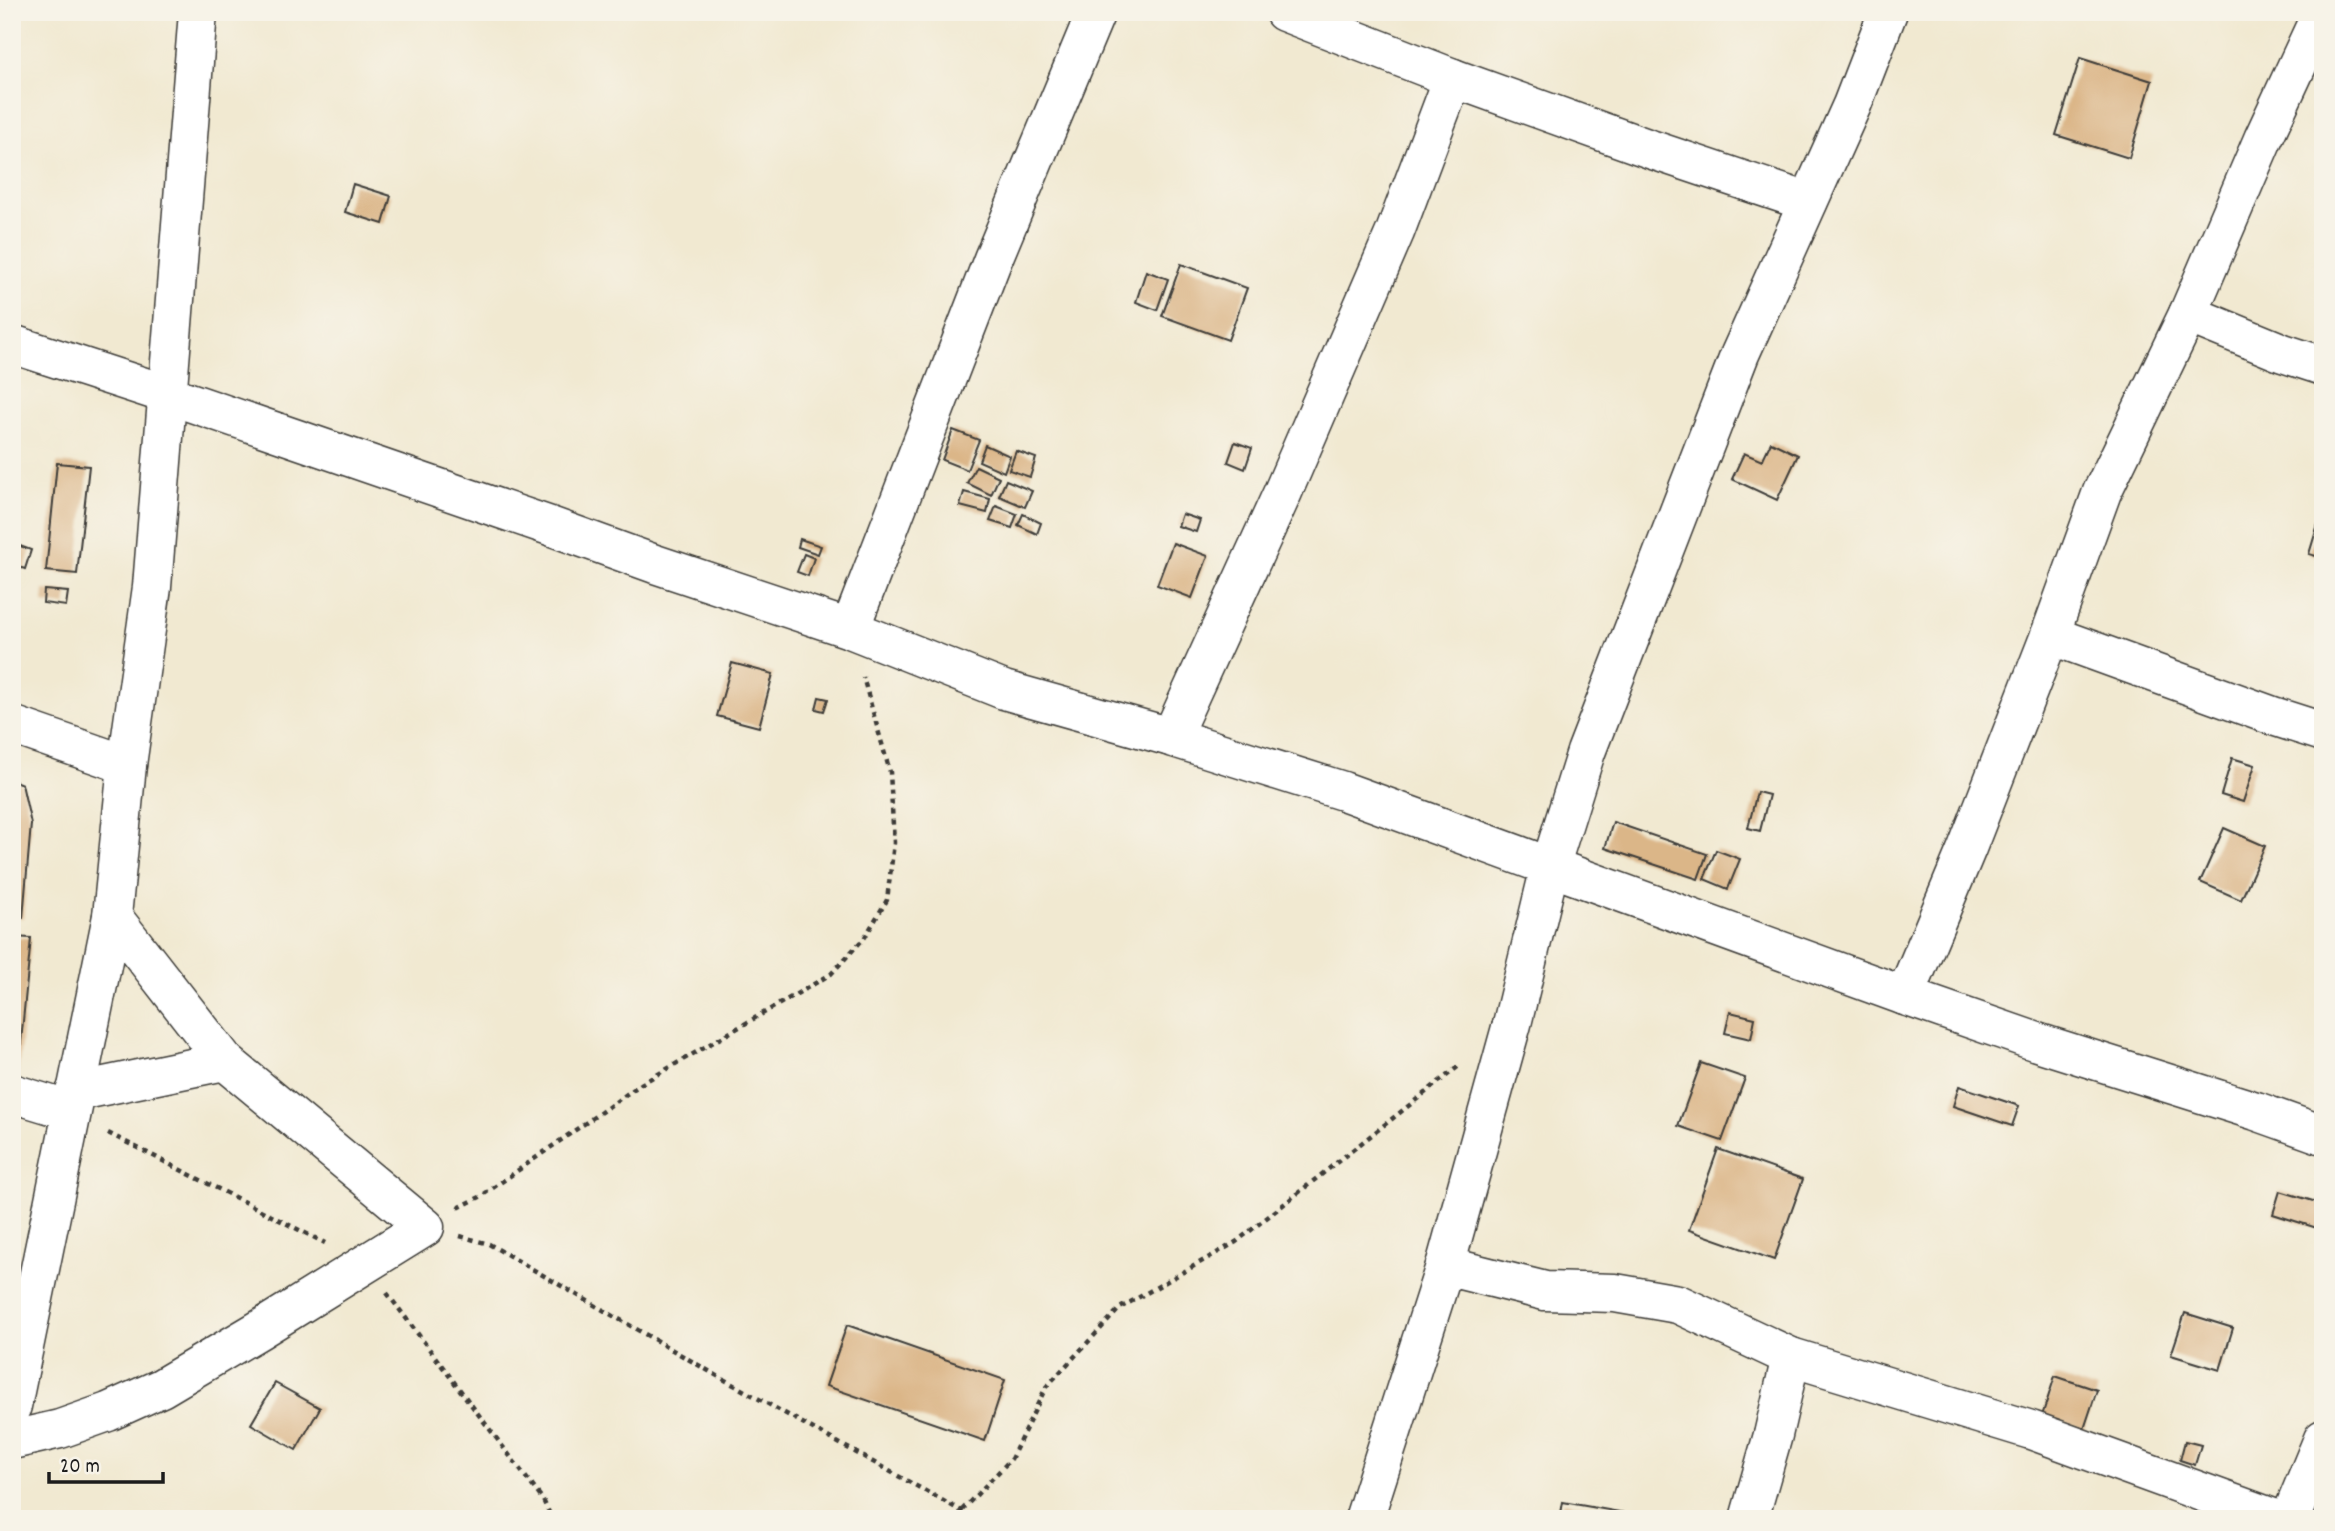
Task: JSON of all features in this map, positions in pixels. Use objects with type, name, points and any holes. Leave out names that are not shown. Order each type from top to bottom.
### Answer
[{"type":"street","points":[[12,1406],[111,916],[127,765],[152,587],[198,12]]},
{"type":"street","points":[[850,629],[993,259],[1096,12]]},
{"type":"street","points":[[1284,12],[1452,78],[1808,202]]},
{"type":"street","points":[[1364,1519],[1445,1266],[1512,1024],[1550,867],[1586,751],[1740,354],[1852,105],[1888,12]]},
{"type":"street","points":[[1905,996],[1967,848],[2102,492],[2188,314],[2263,139],[2322,12]]},
{"type":"street","points":[[1171,737],[1233,604],[1395,233],[1452,78]]},
{"type":"street","points":[[2188,314],[2283,353],[2323,366]]},
{"type":"street","points":[[12,344],[169,395],[550,526],[655,565],[850,629],[1004,690],[1171,737],[1343,791],[1905,996],[2323,1135]]},
{"type":"street","points":[[2050,635],[2323,732]]},
{"type":"street","points":[[12,725],[127,765]]},
{"type":"street","points":[[12,1440],[60,1429],[108,1412],[161,1388],[259,1331],[425,1227],[225,1061],[111,916]]},
{"type":"street","points":[[12,1093],[73,1101],[225,1061]]},
{"type":"street","points":[[1445,1266],[1545,1291],[1615,1293],[1678,1304],[1791,1357],[2031,1430],[2276,1519]]},
{"type":"street","points":[[1749,1519],[1791,1357]]},
{"type":"street","points":[[2290,1519],[2323,1439]]},
{"type":"path","points":[[425,1227],[480,1197],[641,1084],[831,974],[865,937],[887,901],[894,843],[890,772],[850,629]]},
{"type":"path","points":[[962,1510],[1011,1459],[1046,1387],[1120,1308],[1236,1242],[1459,1065]]},
{"type":"path","points":[[425,1227],[489,1244],[714,1374],[976,1519]]},
{"type":"building","points":[[2080,58],[2152,81],[2129,158],[2056,135]]},
{"type":"building","points":[[353,184],[391,196],[383,224],[345,212]]},
{"type":"building","points":[[1181,264],[1247,288],[1228,340],[1162,316]]},
{"type":"building","points":[[1146,271],[1168,279],[1157,310],[1136,302]]},
{"type":"building","points":[[953,430],[979,440],[967,470],[942,460]]},
{"type":"building","points":[[1235,442],[1252,448],[1245,469],[1228,462]]},
{"type":"building","points":[[1771,442],[1798,455],[1777,500],[1732,479],[1744,453],[1762,461]]},
{"type":"building","points":[[985,445],[1010,456],[1004,472],[979,461]]},
{"type":"building","points":[[1016,451],[1036,458],[1030,477],[1009,470]]},
{"type":"building","points":[[57,463],[89,466],[77,574],[46,571]]},
{"type":"building","points":[[976,466],[999,477],[991,495],[967,483]]},
{"type":"building","points":[[1006,480],[1032,491],[1025,507],[999,496]]},
{"type":"building","points":[[964,492],[990,499],[987,513],[960,506]]},
{"type":"building","points":[[996,506],[1017,514],[1012,528],[990,521]]},
{"type":"building","points":[[2323,512],[2323,558],[2309,554]]},
{"type":"building","points":[[1023,514],[1041,523],[1037,534],[1018,525]]},
{"type":"building","points":[[1182,514],[1200,520],[1196,532],[1178,526]]},
{"type":"building","points":[[800,539],[821,546],[818,554],[798,547]]},
{"type":"building","points":[[12,543],[31,550],[25,569],[12,565]]},
{"type":"building","points":[[1173,543],[1208,556],[1192,598],[1157,585]]},
{"type":"building","points":[[804,554],[814,558],[808,576],[797,572]]},
{"type":"building","points":[[44,590],[68,592],[66,606],[43,603]]},
{"type":"building","points":[[732,663],[773,674],[759,727],[717,716]]},
{"type":"building","points":[[819,697],[828,699],[824,711],[816,709]]},
{"type":"building","points":[[2232,758],[2255,765],[2243,802],[2221,795]]},
{"type":"building","points":[[12,780],[22,784],[31,824],[23,918],[12,917]]},
{"type":"building","points":[[1757,792],[1769,795],[1760,831],[1748,828]]},
{"type":"building","points":[[1613,822],[1707,854],[1698,879],[1605,848]]},
{"type":"building","points":[[2224,828],[2265,846],[2241,900],[2200,882]]},
{"type":"building","points":[[1716,850],[1740,859],[1728,889],[1704,879]]},
{"type":"building","points":[[12,937],[31,938],[18,1073],[12,1072]]},
{"type":"building","points":[[1730,1012],[1755,1018],[1751,1039],[1725,1033]]},
{"type":"building","points":[[1701,1063],[1745,1078],[1722,1141],[1678,1126]]},
{"type":"building","points":[[1959,1086],[2019,1106],[2012,1126],[1953,1106]]},
{"type":"building","points":[[1718,1149],[1803,1179],[1774,1260],[1689,1230]]},
{"type":"building","points":[[2280,1191],[2323,1204],[2320,1229],[2273,1214]]},
{"type":"building","points":[[2185,1313],[2233,1328],[2220,1370],[2171,1355]]},
{"type":"building","points":[[847,1325],[1005,1380],[985,1441],[826,1386]]},
{"type":"building","points":[[2055,1376],[2097,1390],[2084,1429],[2042,1416]]},
{"type":"building","points":[[275,1383],[320,1408],[296,1450],[251,1424]]},
{"type":"building","points":[[2185,1441],[2201,1445],[2195,1465],[2180,1460]]},
{"type":"building","points":[[1563,1502],[1631,1514],[1630,1519],[1560,1519]]}]
